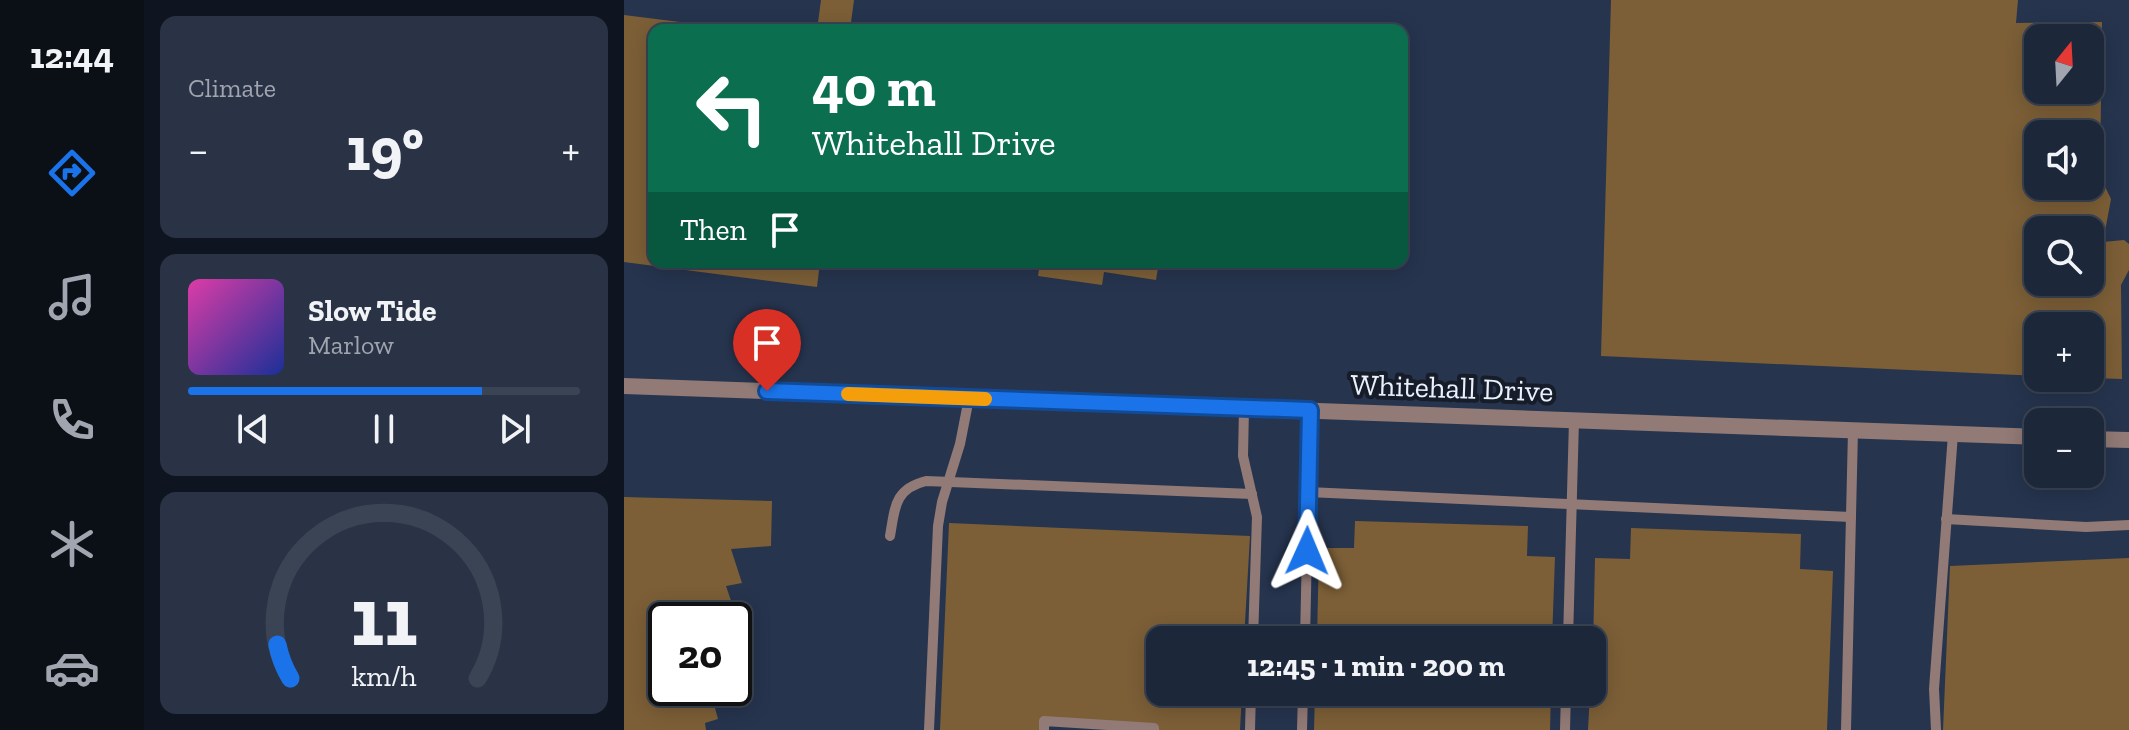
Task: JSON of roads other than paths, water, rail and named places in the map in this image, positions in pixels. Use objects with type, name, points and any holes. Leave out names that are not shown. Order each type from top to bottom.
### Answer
[{"type":"street","name":"Whitehall Drive","points":[[624,386],[2024,437]]},
{"type":"street","points":[[2104,439],[2129,440]]},
{"type":"lane","points":[[929,730],[938,526],[969,398]]},
{"type":"lane","points":[[1244,408],[1243,456],[1257,517],[1253,626]]},
{"type":"lane","points":[[1305,626],[1310,410]]},
{"type":"lane","points":[[1568,626],[1574,420]]},
{"type":"lane","points":[[1846,730],[1853,430]]},
{"type":"lane","points":[[1936,730],[1934,689],[1953,434]]},
{"type":"lane","points":[[890,536],[895,504],[912,484],[926,481],[1252,494]]},
{"type":"lane","points":[[1308,492],[1851,517]]},
{"type":"lane","points":[[1946,519],[2086,527],[2129,525]]},
{"type":"lane","points":[[1250,730],[1251,706]]},
{"type":"lane","points":[[1302,730],[1303,706]]},
{"type":"lane","points":[[1565,730],[1566,706]]},
{"type":"lane","points":[[1044,730],[1044,721],[1154,730]]}]
